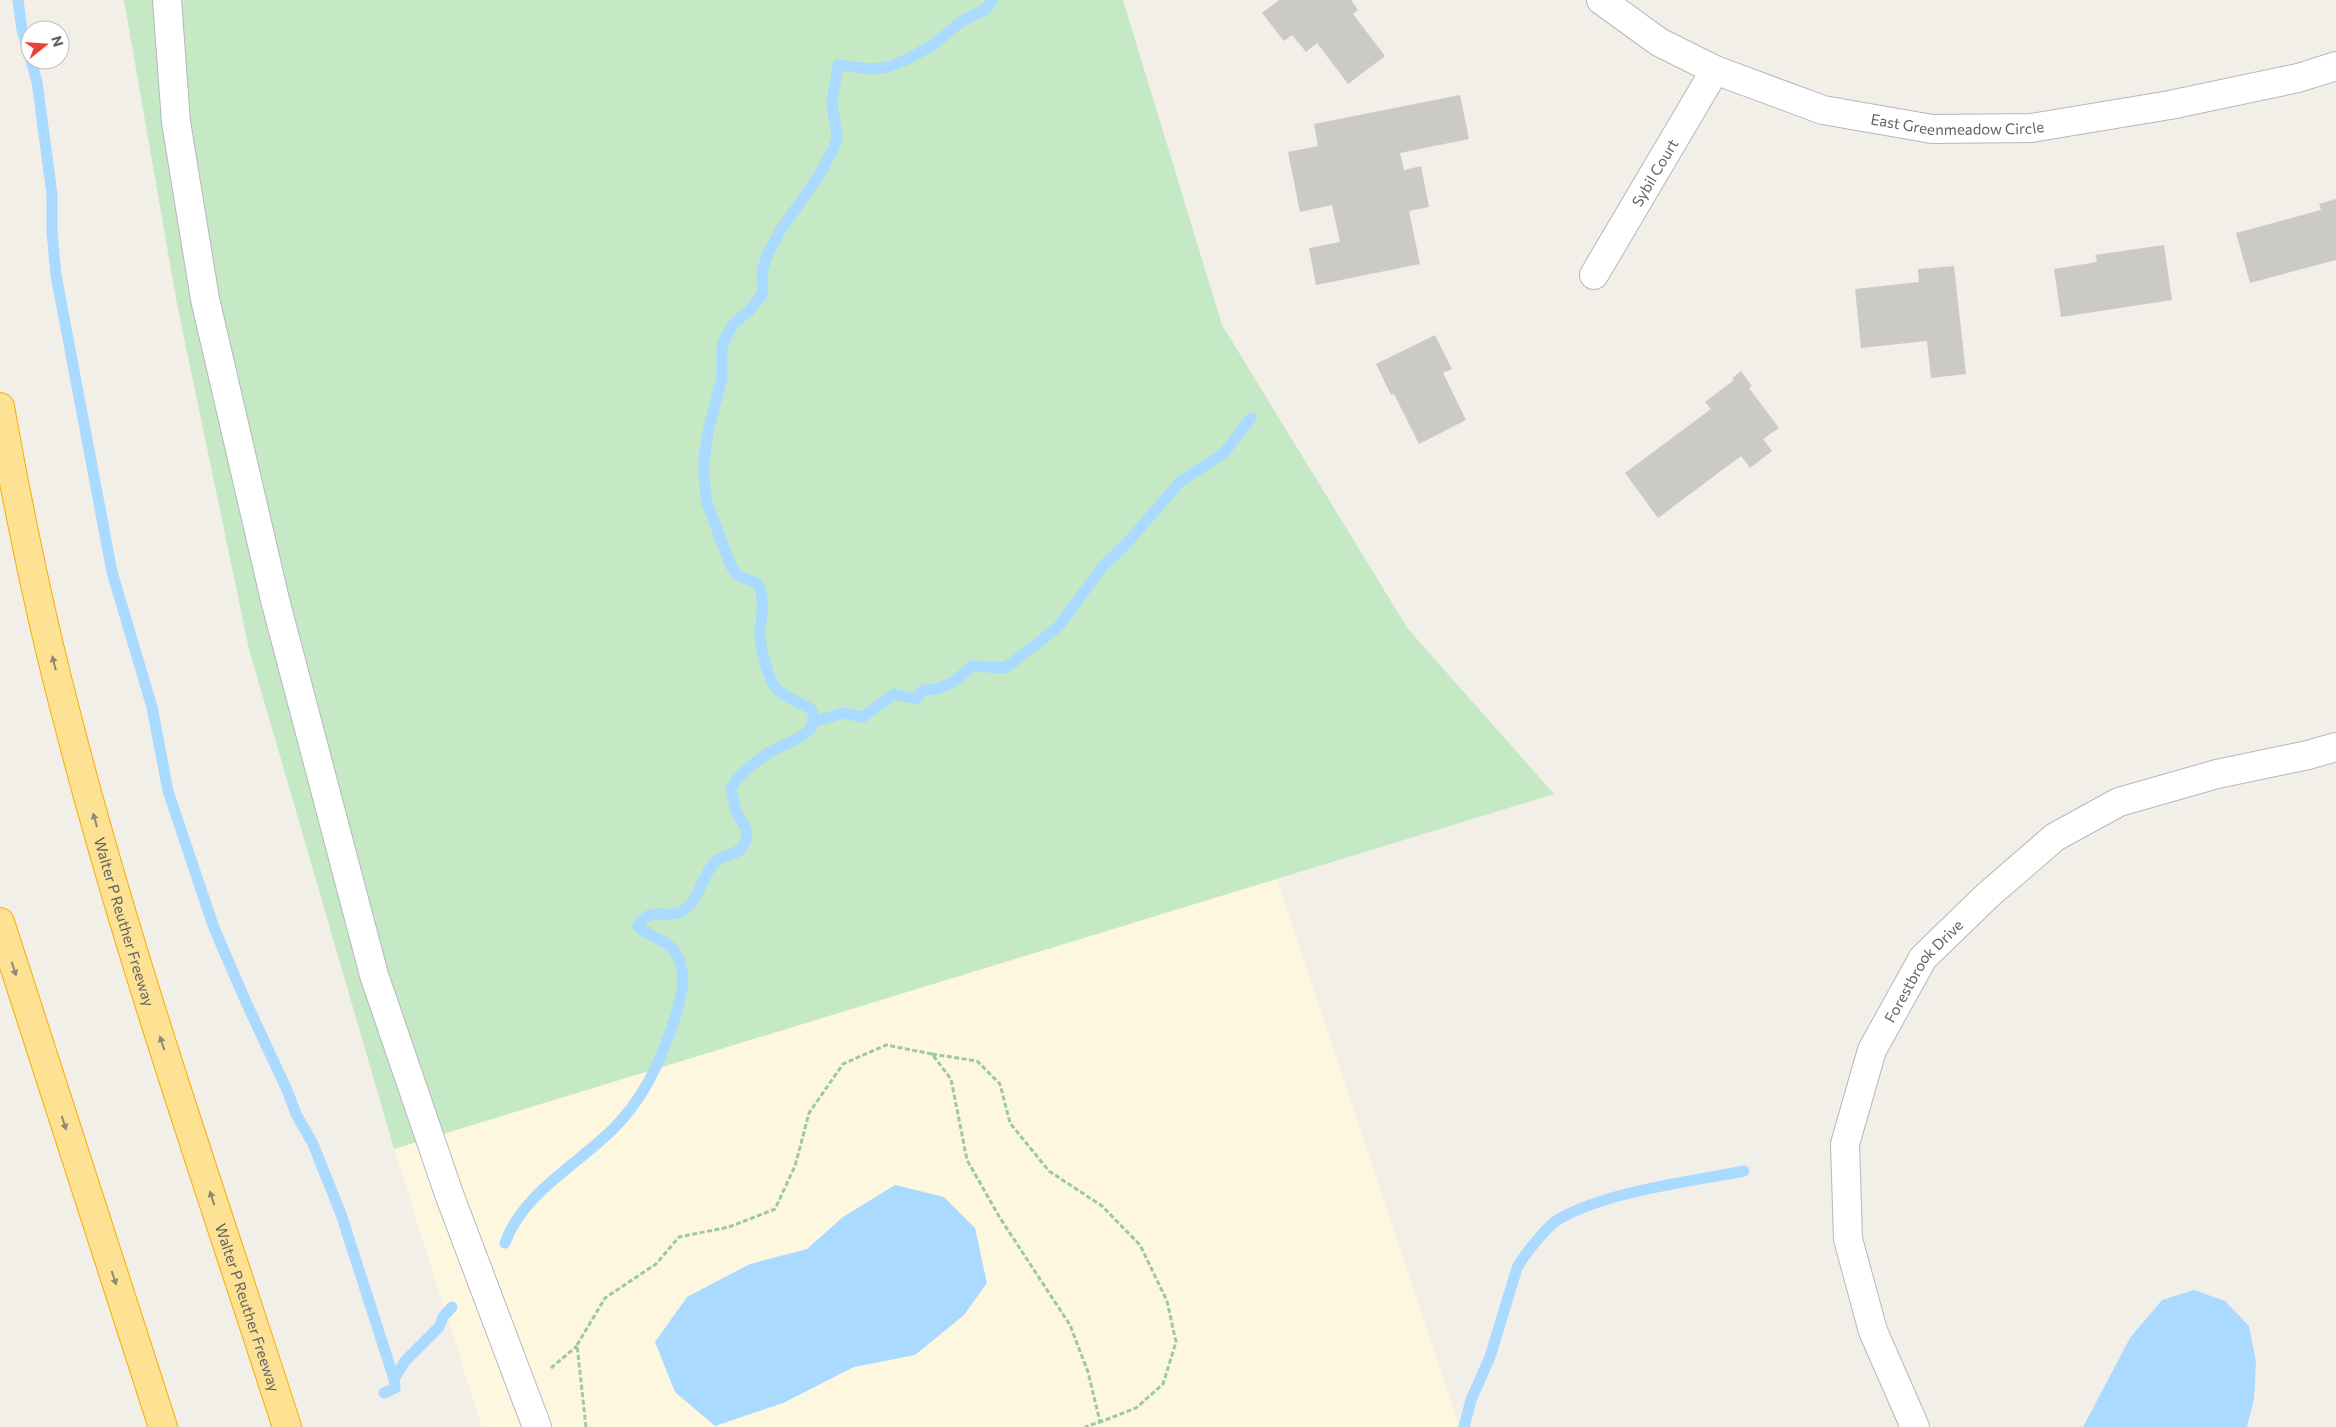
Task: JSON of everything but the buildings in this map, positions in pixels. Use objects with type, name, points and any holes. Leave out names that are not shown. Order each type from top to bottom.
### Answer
[{"type":"highway","name":"Walter P Reuther Freeway","points":[[0,407],[49,642],[69,725],[108,865],[156,1025],[287,1427]]},
{"type":"highway","points":[[0,922],[163,1427]]},
{"type":"street","points":[[167,0],[176,122],[205,299],[275,600],[374,975],[449,1194],[537,1427]]},
{"type":"street","name":"East Greenmeadow Circle","points":[[1601,0],[1659,42],[1715,70],[1823,110],[1932,129],[2031,128],[2170,105],[2298,78],[2336,66]]},
{"type":"street","name":"Sybil Court","points":[[1594,275],[1715,70]]},
{"type":"street","name":"Forestbrook Drive","points":[[1915,1427],[1873,1331],[1848,1239],[1845,1144],[1872,1050],[1923,958],[1988,895],[2055,837],[2119,802],[2217,774],[2308,755],[2336,747]]},
{"type":"path","points":[[586,1427],[577,1346],[605,1298],[656,1264],[679,1236],[729,1227],[776,1209],[795,1166],[809,1113],[843,1064],[886,1045],[977,1061],[1000,1084],[1010,1123],[1049,1170],[1102,1206],[1140,1245],[1167,1301],[1176,1342],[1163,1384],[1136,1408],[1085,1427]]},
{"type":"path","points":[[932,1054],[951,1079],[967,1160],[1000,1218],[1070,1325],[1088,1372],[1100,1422]]},
{"type":"shaded area","points":[[1277,879],[1459,1427],[482,1427],[394,1149]]},
{"type":"green space","points":[[124,0],[1123,0],[1222,325],[1408,629],[1554,794],[394,1149],[249,649],[177,304]]},
{"type":"water","points":[[895,1185],[944,1197],[975,1228],[987,1283],[964,1315],[915,1355],[854,1367],[783,1403],[715,1426],[675,1392],[655,1342],[687,1297],[750,1264],[807,1249],[843,1217]]},
{"type":"water","points":[[2194,1290],[2225,1301],[2249,1326],[2256,1362],[2254,1399],[2247,1427],[2083,1427],[2130,1338],[2162,1300]]},
{"type":"waterway","points":[[18,0],[21,20]]},
{"type":"waterway","points":[[505,1243],[513,1225],[537,1195],[599,1142],[624,1117],[643,1092],[658,1063],[675,1018],[682,986],[682,971],[677,955],[669,945],[638,926],[643,920],[653,914],[670,914],[683,911],[697,895],[714,863],[741,849],[747,835],[744,824],[736,811],[731,788],[758,760],[808,732],[814,718],[811,709],[789,698],[777,689],[770,678],[760,636],[762,606],[760,589],[758,584],[737,575],[731,566],[707,503],[704,459],[708,432],[722,377],[722,345],[733,324],[749,311],[762,295],[762,271],[767,256],[780,231],[818,177],[833,150],[837,137],[832,102],[838,65],[869,69],[885,68],[908,59],[934,44],[962,21],[984,10],[993,0]]},
{"type":"waterway","points":[[34,70],[52,194],[52,232],[56,275],[112,572],[152,707],[168,791],[214,928],[296,1114],[313,1144],[341,1214],[394,1379],[395,1388],[384,1393]]},
{"type":"waterway","points":[[813,722],[843,713],[863,717],[894,694],[916,699],[924,690],[944,686],[961,676],[972,666],[1004,668],[1012,663],[1058,627],[1103,566],[1127,543],[1181,481],[1224,453],[1251,418]]},
{"type":"waterway","points":[[1464,1427],[1471,1400],[1490,1357],[1517,1268],[1536,1241],[1548,1228],[1559,1219],[1579,1209],[1624,1194],[1744,1171]]},
{"type":"waterway","points":[[394,1379],[405,1361],[439,1327],[443,1317],[452,1307]]}]
